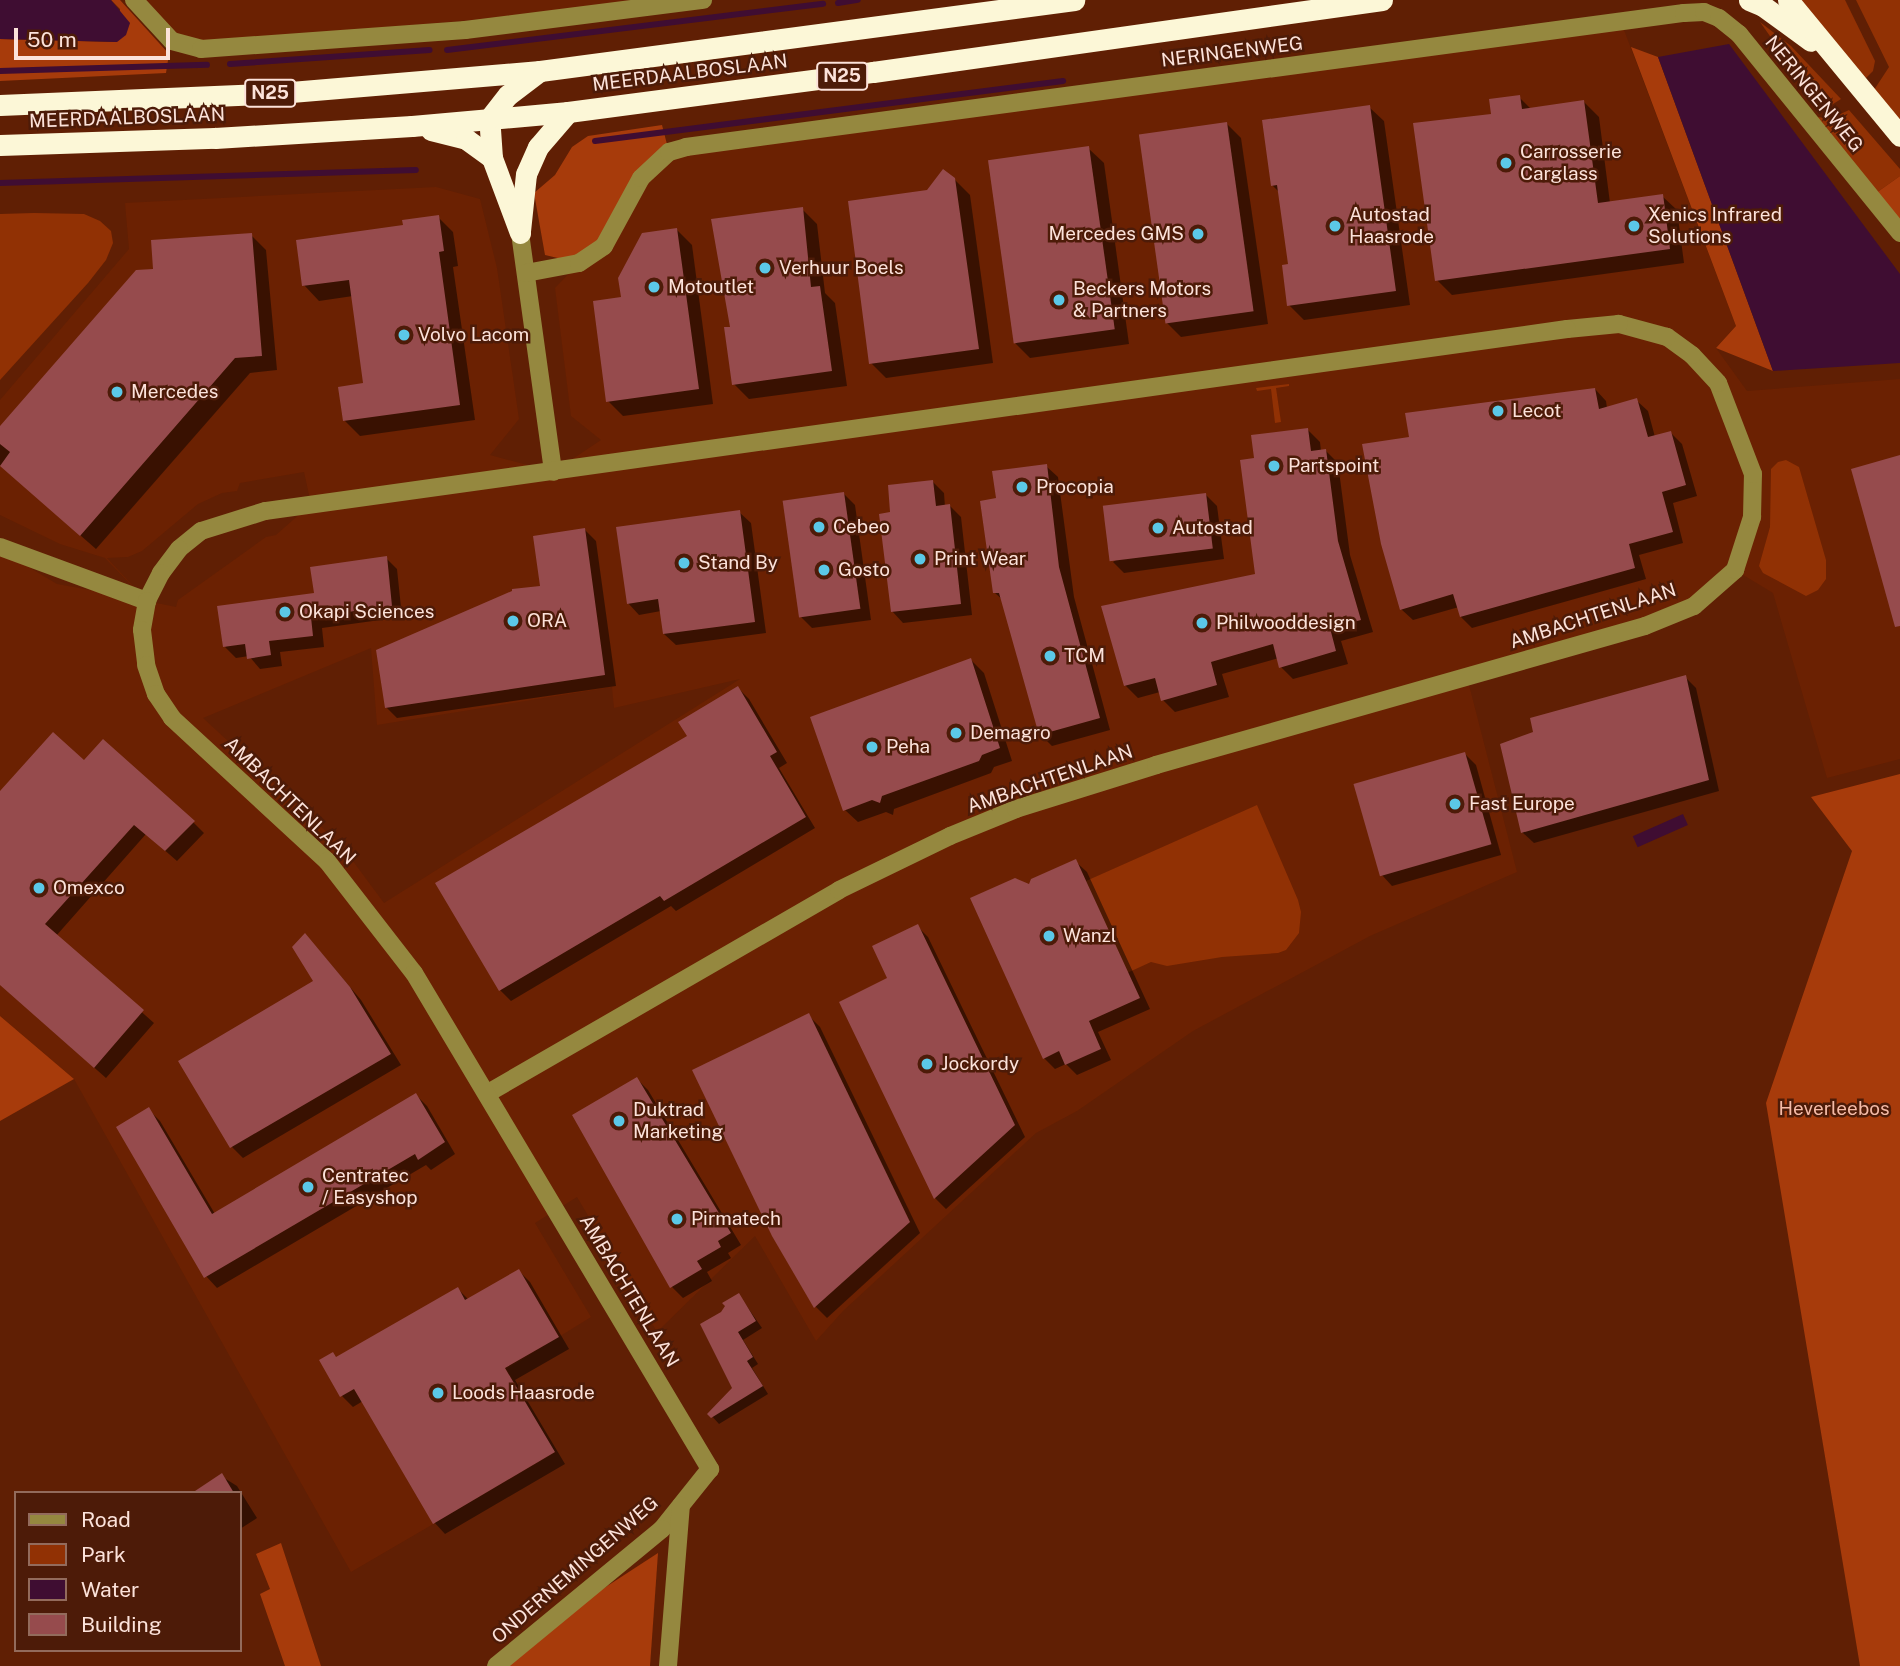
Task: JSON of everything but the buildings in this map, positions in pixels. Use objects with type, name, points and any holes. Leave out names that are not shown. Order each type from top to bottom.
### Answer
[{"type":"highway","name":"MEERDAALBOSLAAN","points":[[0,105],[267,94],[540,71],[1074,0]]},
{"type":"highway","name":"MEERDAALBOSLAAN","points":[[0,145],[215,138],[412,126],[568,112],[1382,0]]},
{"type":"highway","points":[[1749,0],[1763,6],[1833,57]]},
{"type":"highway","points":[[1788,0],[1900,136]]},
{"type":"highway","points":[[520,233],[492,158],[489,119],[508,95],[540,71]]},
{"type":"highway","points":[[520,233],[526,174],[538,146],[568,112]]},
{"type":"highway","points":[[412,126],[466,139],[492,158]]},
{"type":"street","points":[[134,0],[172,41],[201,49],[477,29],[703,0]]},
{"type":"street","name":"NERINGENWEG","points":[[526,273],[579,263],[604,246],[641,178],[669,152],[686,147],[1704,12],[1719,18],[1740,34],[1900,233]]},
{"type":"street","points":[[520,233],[553,472]]},
{"type":"street","name":"AMBACHTENLAAN","points":[[488,1093],[839,890],[950,836],[1005,814],[1156,765],[1645,626],[1694,606],[1735,570],[1752,517],[1753,474],[1718,383],[1692,355],[1667,337],[1619,324],[276,509],[241,517],[201,531],[179,549],[160,573],[148,601],[142,630],[146,665],[156,694],[172,718],[327,861],[414,973],[710,1469],[681,1506]]},
{"type":"street","points":[[0,547],[148,601]]},
{"type":"street","points":[[668,1666],[681,1506]]},
{"type":"street","name":"ONDERNEMINGENWEG","points":[[496,1666],[662,1529],[681,1506]]},
{"type":"shaded area","points":[[143,0],[656,0],[461,21],[204,42],[173,32]]},
{"type":"shaded area","points":[[1621,22],[1736,326],[1716,348],[1747,391],[1900,379],[1900,759],[1827,778],[1773,593],[1735,570],[1694,606],[1467,677],[1517,872],[1370,936],[1193,1031],[1077,1111],[1036,1133],[843,1311],[816,1341],[755,1236],[657,1332],[577,1197],[535,1223],[591,1317],[507,1369],[555,1453],[351,1572],[74,1079],[0,1016],[0,550],[57,584],[146,600],[105,558],[60,544],[0,515],[0,400],[129,249],[125,203],[436,187],[480,199],[497,268],[519,419],[490,455],[553,472],[601,440],[571,416],[555,288],[579,263],[669,152]],"holes":[[[304,472],[311,504],[276,535],[266,537],[178,600],[176,607],[147,601],[107,558],[128,557],[142,551],[198,504],[222,493],[237,491],[240,483]],[[371,648],[377,725],[612,687],[614,708],[740,679],[384,903],[341,845],[203,718]]]},
{"type":"green space","points":[[111,0],[120,0],[169,54],[166,73],[0,81],[0,39],[117,42],[120,9]]},
{"type":"green space","points":[[1798,0],[1845,0],[1875,61],[1873,71],[1866,78]]},
{"type":"green space","points":[[1856,0],[1900,0],[1900,122],[1874,90],[1889,67]]},
{"type":"green space","points":[[1760,22],[1791,46],[1841,99],[1830,106],[1823,105],[1813,97]]},
{"type":"green space","points":[[1631,47],[1658,57],[1773,371],[1716,348],[1736,326]]},
{"type":"green space","points":[[1849,110],[1900,169],[1900,176],[1876,193],[1814,117],[1832,118]]},
{"type":"green space","points":[[662,125],[669,152],[619,222],[579,263],[545,255],[534,193],[555,175],[572,147],[588,136]]},
{"type":"green space","points":[[1900,176],[1900,222],[1876,193]]},
{"type":"green space","points":[[0,214],[84,214],[100,221],[111,231],[113,243],[106,260],[88,283],[0,380]]},
{"type":"green space","points":[[1289,384],[1276,388],[1281,422],[1275,423],[1271,389],[1257,391],[1256,388]]},
{"type":"green space","points":[[1786,460],[1799,467],[1826,560],[1826,579],[1818,590],[1806,596],[1763,573],[1759,566],[1770,527],[1771,469],[1778,462]]},
{"type":"green space","name":"Heverleebos","points":[[1900,774],[1900,1666],[1860,1666],[1766,1103],[1852,851],[1811,797]]},
{"type":"green space","points":[[1257,805],[1301,912],[1299,933],[1286,950],[1167,966],[1151,962],[1127,973],[1086,881]]},
{"type":"green space","points":[[0,1016],[74,1079],[0,1121]]},
{"type":"green space","points":[[281,1543],[321,1666],[285,1666],[260,1594],[270,1589],[256,1554]]},
{"type":"green space","points":[[658,1553],[650,1666],[506,1666],[598,1592]]},
{"type":"water","points":[[0,0],[111,0],[130,23],[126,35],[117,42],[0,39]]},
{"type":"water","points":[[1729,44],[1900,274],[1900,363],[1773,371],[1658,57]]},
{"type":"water","points":[[1683,814],[1688,825],[1638,847],[1633,836]]},
{"type":"waterway","points":[[838,3],[858,0]]},
{"type":"waterway","points":[[447,50],[823,4]]},
{"type":"waterway","points":[[230,64],[430,50]]},
{"type":"waterway","points":[[0,71],[207,65]]},
{"type":"waterway","points":[[595,141],[1063,81]]},
{"type":"waterway","points":[[0,183],[416,170]]},
{"type":"place","name":"Carrosserie Carglass","points":[[1506,163]]},
{"type":"place","name":"Autostad Haasrode","points":[[1335,226]]},
{"type":"place","name":"Xenics Infrared Solutions","points":[[1634,226]]},
{"type":"place","name":"Mercedes GMS","points":[[1198,234]]},
{"type":"place","name":"Verhuur Boels","points":[[765,268]]},
{"type":"place","name":"Motoutlet","points":[[654,287]]},
{"type":"place","name":"Beckers Motors & Partners","points":[[1059,300]]},
{"type":"place","name":"Volvo Lacom","points":[[404,335]]},
{"type":"place","name":"Mercedes","points":[[117,392]]},
{"type":"place","name":"Lecot","points":[[1498,411]]},
{"type":"place","name":"Partspoint","points":[[1274,466]]},
{"type":"place","name":"Procopia","points":[[1022,487]]},
{"type":"place","name":"Cebeo","points":[[819,527]]},
{"type":"place","name":"Autostad","points":[[1158,528]]},
{"type":"place","name":"Print Wear","points":[[920,559]]},
{"type":"place","name":"Stand By","points":[[684,563]]},
{"type":"place","name":"Gosto","points":[[824,570]]},
{"type":"place","name":"Okapi Sciences","points":[[285,612]]},
{"type":"place","name":"ORA","points":[[513,621]]},
{"type":"place","name":"Philwooddesign","points":[[1202,623]]},
{"type":"place","name":"TCM","points":[[1050,656]]},
{"type":"place","name":"Demagro","points":[[956,733]]},
{"type":"place","name":"Peha","points":[[872,747]]},
{"type":"place","name":"Fast Europe","points":[[1455,804]]},
{"type":"place","name":"Omexco","points":[[39,888]]},
{"type":"place","name":"Wanzl","points":[[1049,936]]},
{"type":"place","name":"Jockordy","points":[[927,1064]]},
{"type":"place","name":"Duktrad Marketing","points":[[619,1121]]},
{"type":"place","name":"Centratec / Easyshop","points":[[308,1187]]},
{"type":"place","name":"Pirmatech","points":[[677,1219]]},
{"type":"place","name":"Loods Haasrode","points":[[438,1393]]}]
